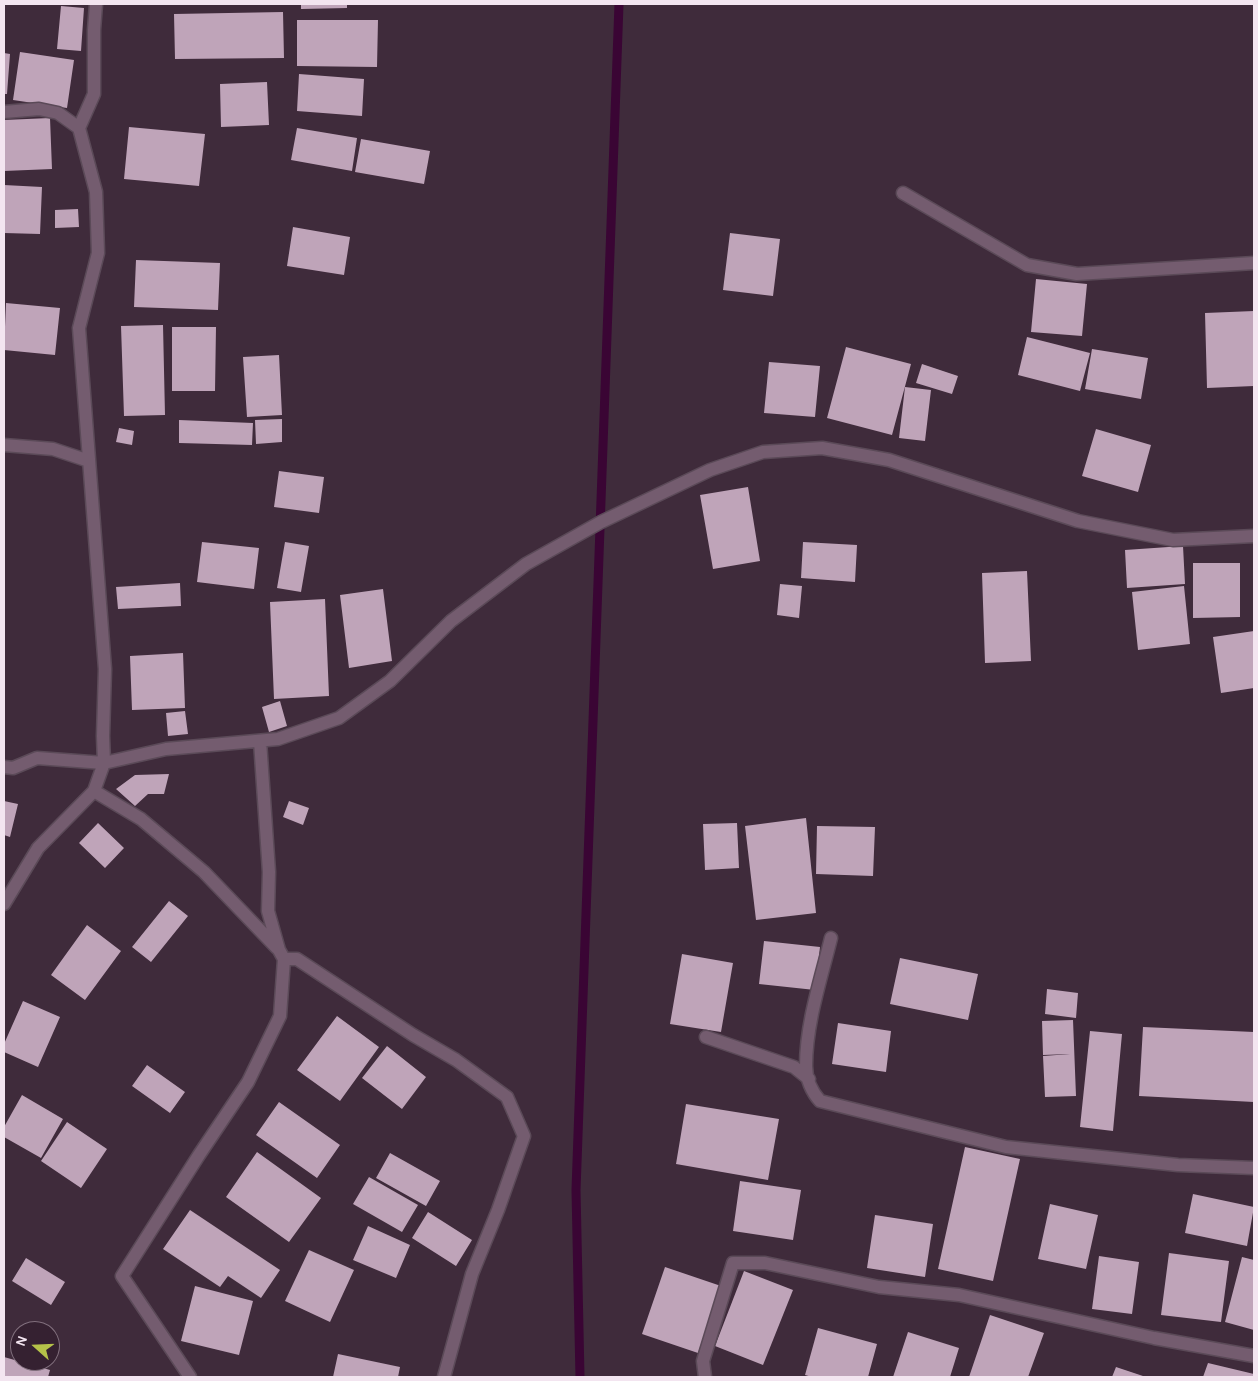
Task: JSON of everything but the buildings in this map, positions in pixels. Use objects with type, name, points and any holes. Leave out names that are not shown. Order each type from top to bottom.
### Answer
[{"type":"street","points":[[78,128],[94,94],[96,4]]},
{"type":"street","points":[[4,112],[39,109],[58,113],[78,128],[96,192],[98,253],[79,328],[105,669],[102,736],[104,763],[94,791],[38,848],[4,904]]},
{"type":"street","points":[[903,193],[1027,265],[1077,274],[1254,264]]},
{"type":"street","points":[[4,445],[53,449],[89,461]]},
{"type":"street","points":[[4,767],[13,768],[37,758],[104,763],[166,749],[278,739],[339,718],[390,681],[451,621],[526,564],[601,522],[710,470],[763,452],[822,448],[889,460],[1078,521],[1173,540],[1254,536]]},
{"type":"street","points":[[190,1377],[122,1276],[248,1082],[280,1016],[282,954],[268,911],[268,872],[260,741]]},
{"type":"street","points":[[94,791],[141,819],[204,872],[282,954],[297,959],[413,1035],[456,1060],[507,1097],[524,1136],[498,1210],[472,1274],[444,1377]]},
{"type":"street","points":[[831,938],[810,1028],[806,1068],[812,1091],[820,1101],[1006,1147],[1178,1166],[1254,1168]]},
{"type":"street","points":[[706,1037],[794,1067],[809,1079]]},
{"type":"street","points":[[705,1377],[703,1361],[733,1263],[765,1263],[879,1287],[960,1295],[1154,1338],[1254,1356]]},
{"type":"waterway","points":[[580,1377],[576,1190],[619,4]]}]
